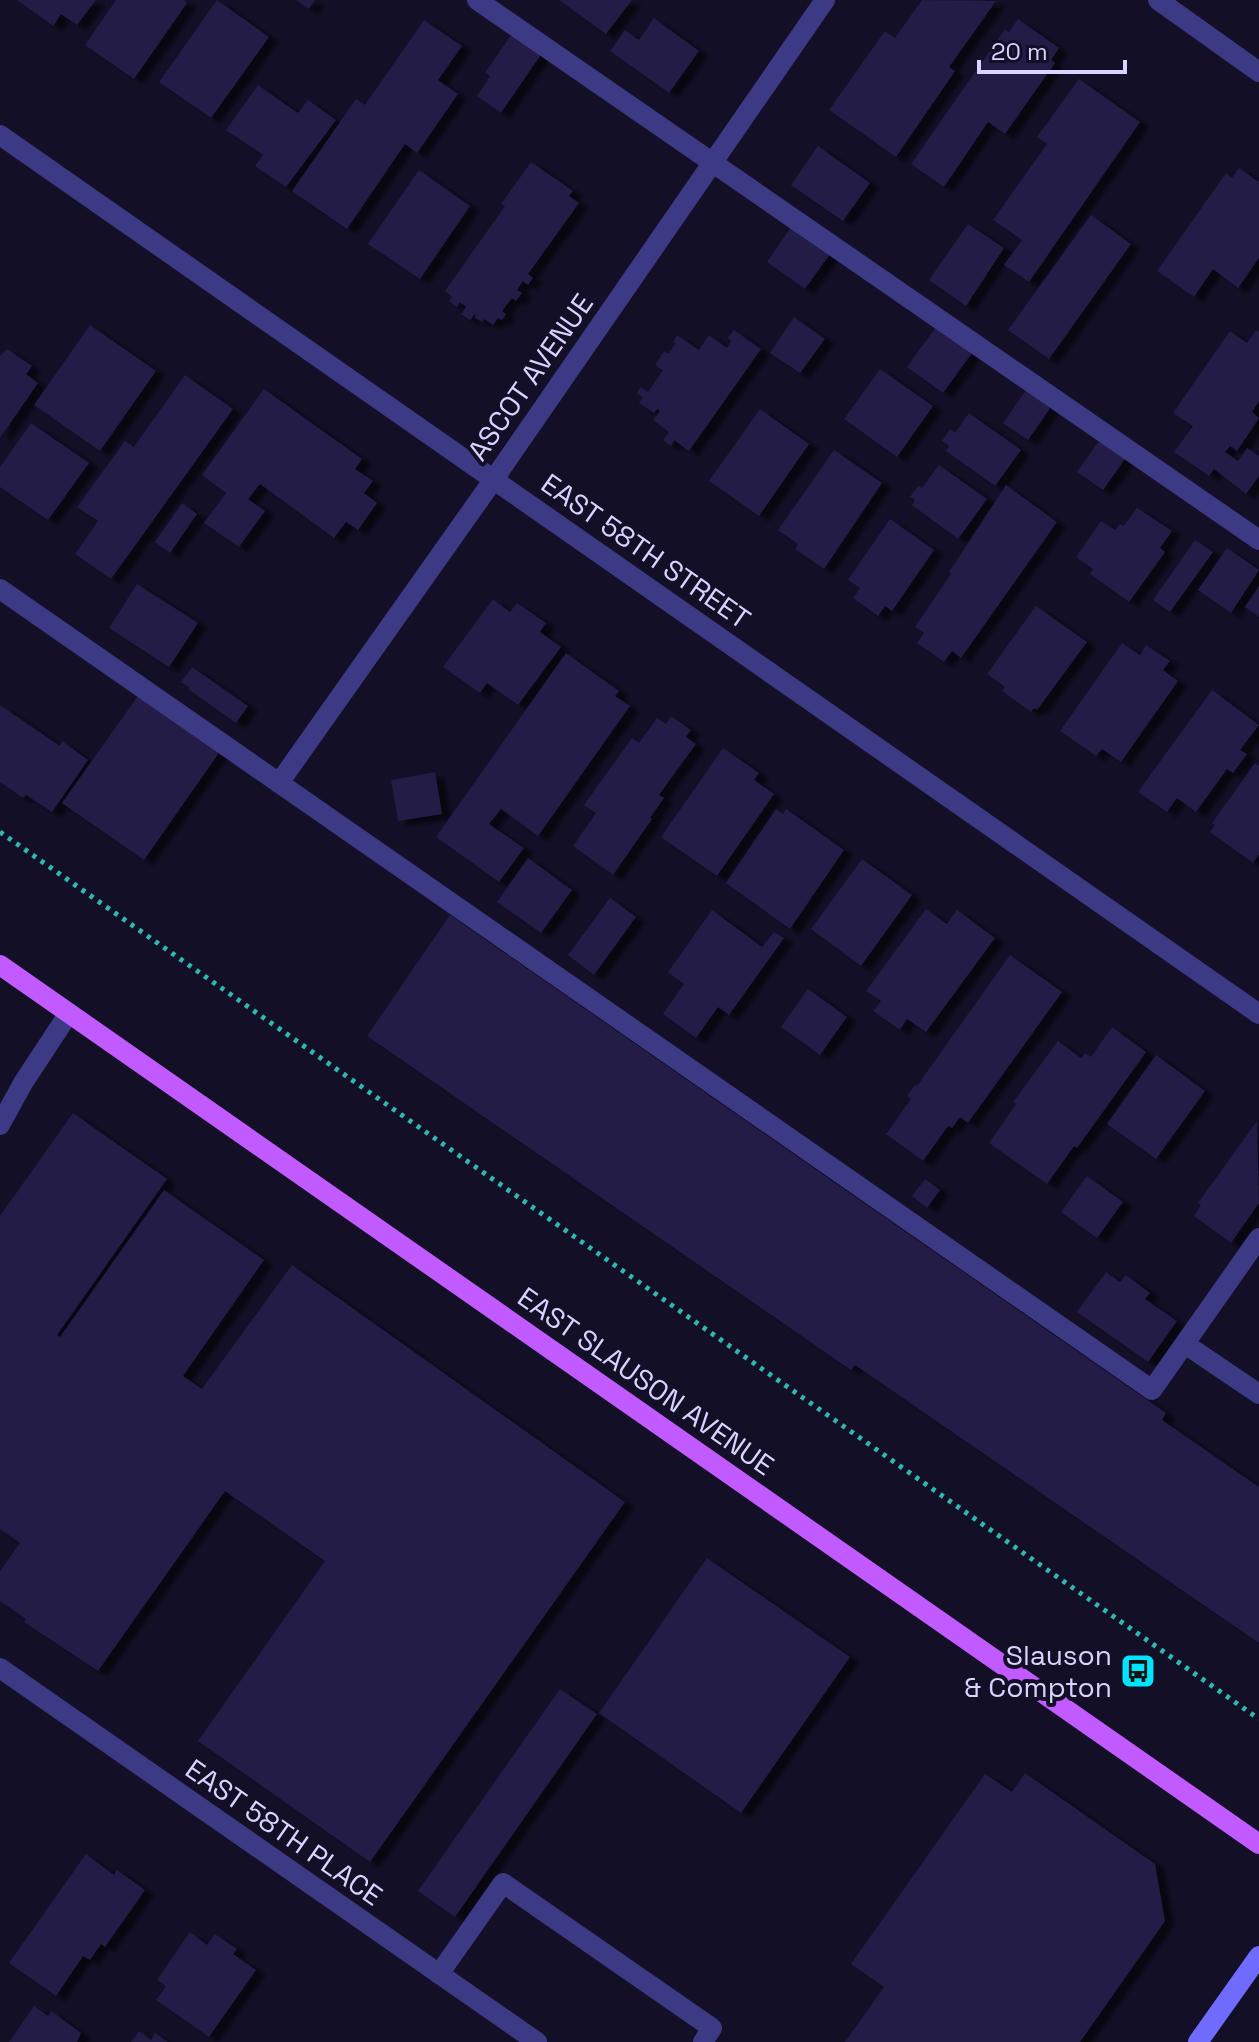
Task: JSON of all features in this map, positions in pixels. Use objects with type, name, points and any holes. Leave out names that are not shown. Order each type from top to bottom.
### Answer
[{"type":"main road","name":"EAST SLAUSON AVENUE","points":[[0,965],[1259,1844]]},
{"type":"main road","points":[[1198,2042],[1259,1956]]},
{"type":"street","points":[[477,0],[1259,540]]},
{"type":"street","name":"ASCOT AVENUE","points":[[279,783],[494,479],[825,0]]},
{"type":"street","points":[[1158,0],[1259,72]]},
{"type":"street","name":"EAST 58TH STREET","points":[[0,135],[1259,1014]]},
{"type":"street","points":[[0,589],[1152,1390],[1259,1238]]},
{"type":"street","points":[[0,1125],[23,1083],[69,1013]]},
{"type":"street","points":[[1185,1344],[1259,1394]]},
{"type":"street","name":"EAST 58TH PLACE","points":[[0,1668],[537,2042]]},
{"type":"street","points":[[439,1974],[503,1883],[712,2028],[703,2042]]},
{"type":"path","points":[[0,832],[1259,1719]]},
{"type":"building","points":[[17,0],[96,0],[77,25],[61,14],[53,26]]},
{"type":"building","points":[[116,0],[184,0],[187,3],[134,79],[85,45]]},
{"type":"building","points":[[217,0],[269,37],[211,118],[159,82]]},
{"type":"building","points":[[296,0],[315,0],[309,9]]},
{"type":"building","points":[[559,0],[632,0],[606,34]]},
{"type":"building","points":[[922,0],[996,1],[949,67],[955,71],[896,157],[829,110],[885,31],[895,38]]},
{"type":"building","points":[[654,18],[699,51],[669,93],[610,51],[625,30],[639,40]]},
{"type":"building","points":[[1018,19],[1059,48],[1051,60],[1055,63],[1005,134],[988,122],[944,187],[911,164],[1005,29],[1009,32]]},
{"type":"building","points":[[424,20],[462,46],[438,80],[458,94],[417,153],[405,144],[347,229],[292,191],[356,99],[365,105]]},
{"type":"building","points":[[513,32],[542,53],[501,113],[477,96],[490,76],[485,73]]},
{"type":"building","points":[[1079,79],[1140,122],[1029,282],[1004,265],[1022,240],[993,220],[1047,144],[1037,137]]},
{"type":"building","points":[[258,85],[298,113],[308,100],[336,120],[286,187],[255,166],[263,155],[226,130]]},
{"type":"building","points":[[818,146],[870,183],[843,221],[791,185]]},
{"type":"building","points":[[531,162],[573,191],[569,196],[579,203],[528,274],[533,278],[528,285],[523,281],[517,290],[522,293],[516,301],[512,298],[502,311],[506,314],[502,320],[498,318],[493,325],[475,318],[476,313],[470,320],[461,314],[466,307],[460,302],[457,307],[449,301],[452,297],[445,291],[505,206],[501,204]]},
{"type":"building","points":[[1239,168],[1259,182],[1259,258],[1238,288],[1213,269],[1194,297],[1157,271],[1226,173],[1232,178]]},
{"type":"building","points":[[419,170],[470,206],[420,279],[368,244]]},
{"type":"building","points":[[1091,215],[1131,244],[1049,359],[1008,330]]},
{"type":"building","points":[[968,224],[1004,248],[966,306],[929,280]]},
{"type":"building","points":[[791,227],[830,254],[805,289],[767,262]]},
{"type":"building","points":[[794,317],[825,339],[800,373],[770,353]]},
{"type":"building","points":[[90,325],[156,371],[100,451],[34,405]]},
{"type":"building","points":[[936,327],[972,353],[943,393],[907,367]]},
{"type":"building","points":[[734,330],[761,349],[689,451],[674,440],[671,446],[663,440],[669,432],[653,420],[660,411],[657,409],[654,413],[639,403],[643,398],[637,393],[641,387],[648,392],[663,370],[655,365],[664,351],[668,354],[676,343],[673,342],[677,335],[699,350],[709,335],[727,348],[731,341],[728,338]]},
{"type":"building","points":[[1256,330],[1259,332],[1259,401],[1252,412],[1259,418],[1237,451],[1230,446],[1225,452],[1238,461],[1247,448],[1259,456],[1259,476],[1246,494],[1214,469],[1209,476],[1174,452],[1193,426],[1173,413],[1230,331],[1247,343]]},
{"type":"building","points":[[7,349],[32,366],[26,374],[38,383],[0,438],[0,356]]},
{"type":"building","points":[[880,369],[933,406],[897,457],[844,419]]},
{"type":"building","points":[[185,375],[233,409],[111,579],[75,554],[98,521],[77,507],[125,441],[134,447]]},
{"type":"building","points":[[264,389],[362,459],[355,469],[373,481],[364,493],[377,503],[358,530],[346,522],[334,538],[260,484],[248,499],[265,511],[239,547],[204,523],[226,493],[202,475]]},
{"type":"building","points":[[1026,390],[1051,407],[1028,440],[1003,423]]},
{"type":"building","points":[[760,409],[809,444],[759,516],[709,481]]},
{"type":"building","points":[[969,413],[1021,450],[995,486],[946,451],[949,446],[942,441],[950,429],[955,433]]},
{"type":"building","points":[[31,423],[89,463],[48,520],[0,487],[0,467]]},
{"type":"building","points":[[1099,441],[1125,459],[1103,490],[1077,472]]},
{"type":"building","points":[[834,450],[882,483],[824,569],[795,549],[798,544],[778,530]]},
{"type":"building","points":[[939,465],[987,499],[958,539],[912,505],[915,500],[910,497],[918,486],[922,488]]},
{"type":"building","points":[[1006,485],[1057,522],[961,658],[952,651],[944,662],[917,643],[924,633],[915,627]]},
{"type":"building","points":[[182,503],[197,514],[170,553],[155,542]]},
{"type":"building","points":[[1137,508],[1172,531],[1160,548],[1165,552],[1129,602],[1090,574],[1093,569],[1076,557],[1101,521],[1115,530],[1120,524],[1124,526]]},
{"type":"building","points":[[890,519],[934,550],[892,611],[885,606],[878,616],[853,598],[860,588],[848,580]]},
{"type":"building","points":[[1195,540],[1213,552],[1170,612],[1153,600]]},
{"type":"building","points":[[1227,548],[1259,570],[1231,613],[1198,590]]},
{"type":"building","points":[[137,584],[198,623],[169,667],[109,628]]},
{"type":"building","points":[[1259,586],[1259,617],[1245,607]]},
{"type":"building","points":[[493,599],[510,612],[517,603],[546,623],[540,632],[561,647],[518,705],[487,683],[480,693],[443,667]]},
{"type":"building","points":[[1036,606],[1087,642],[1037,710],[1034,708],[1031,712],[1002,691],[1005,687],[987,674]]},
{"type":"building","points":[[1122,643],[1140,655],[1146,645],[1170,661],[1163,670],[1178,681],[1121,762],[1102,749],[1096,756],[1060,731]]},
{"type":"building","points":[[566,653],[619,691],[615,696],[630,706],[538,836],[501,809],[489,824],[524,848],[499,882],[436,837]]},
{"type":"building","points":[[192,667],[248,706],[236,723],[181,682]]},
{"type":"building","points":[[1212,690],[1259,725],[1240,750],[1247,754],[1233,773],[1227,769],[1196,812],[1177,798],[1167,812],[1138,792]]},
{"type":"building","points":[[140,693],[221,750],[144,860],[62,803]]},
{"type":"building","points":[[0,705],[60,746],[62,741],[88,760],[52,812],[0,782]]},
{"type":"building","points":[[671,716],[691,730],[686,737],[696,744],[659,795],[664,798],[652,819],[613,875],[573,846],[596,813],[584,805],[632,738],[639,743],[657,718],[666,724]]},
{"type":"building","points":[[723,748],[759,773],[754,780],[774,794],[717,876],[661,837]]},
{"type":"building","points":[[1255,763],[1259,766],[1259,854],[1253,863],[1210,832],[1215,825],[1212,823]]},
{"type":"building","points":[[435,772],[442,814],[398,821],[391,780]]},
{"type":"building","points":[[776,809],[783,814],[786,809],[844,850],[790,929],[726,883]]},
{"type":"building","points":[[528,858],[572,890],[541,933],[497,902]]},
{"type":"building","points":[[862,859],[912,895],[861,966],[811,929]]},
{"type":"building","points":[[610,898],[636,917],[594,975],[568,955]]},
{"type":"building","points":[[926,909],[947,924],[957,910],[995,938],[926,1032],[907,1019],[900,1030],[873,1011],[881,1001],[866,991]]},
{"type":"building","points":[[712,910],[762,947],[774,932],[784,938],[729,1015],[718,1007],[696,1038],[663,1014],[684,984],[668,972]]},
{"type":"building","points":[[450,915],[1166,1413],[1162,1420],[1259,1487],[1259,1643],[855,1365],[851,1370],[367,1036]]},
{"type":"building","points":[[1010,955],[1062,992],[968,1123],[960,1117],[952,1128],[948,1126],[923,1161],[886,1134],[911,1099],[907,1096]]},
{"type":"building","points":[[808,989],[847,1017],[820,1055],[781,1027]]},
{"type":"building","points":[[1112,1027],[1146,1052],[1047,1184],[989,1143],[1016,1104],[1013,1102],[1058,1041],[1081,1058],[1085,1053],[1091,1057]]},
{"type":"building","points":[[1156,1055],[1205,1091],[1156,1159],[1107,1124]]},
{"type":"building","points":[[73,1113],[167,1179],[57,1335],[60,1337],[164,1190],[264,1260],[183,1376],[202,1389],[292,1265],[625,1502],[370,1862],[198,1741],[325,1561],[225,1491],[98,1671],[24,1622],[26,1619],[0,1601],[0,1571],[20,1543],[0,1529],[0,1216]]},
{"type":"building","points":[[1257,1121],[1259,1203],[1231,1243],[1194,1216],[1201,1205],[1198,1203]]},
{"type":"building","points":[[1087,1176],[1123,1202],[1097,1238],[1061,1212]]},
{"type":"building","points":[[925,1179],[940,1190],[927,1208],[912,1196]]},
{"type":"building","points":[[1106,1272],[1120,1282],[1126,1275],[1150,1293],[1145,1299],[1177,1321],[1148,1362],[1077,1312]]},
{"type":"building","points":[[707,1558],[850,1657],[741,1813],[599,1713]]},
{"type":"building","points":[[560,1689],[597,1714],[455,1917],[418,1891]]},
{"type":"building","points":[[1025,1773],[1155,1864],[1165,1921],[1080,2042],[845,2042],[884,1987],[851,1964],[985,1774],[1012,1792]]},
{"type":"building","points":[[86,1854],[114,1875],[117,1870],[145,1890],[105,1947],[101,1944],[90,1960],[83,1956],[56,1996],[9,1963]]},
{"type":"building","points":[[190,1932],[207,1945],[215,1934],[237,1949],[233,1954],[256,1970],[209,2037],[156,2000],[166,1986],[157,1980]]},
{"type":"building","points":[[34,2006],[48,2016],[51,2011],[81,2033],[77,2042],[9,2042]]},
{"type":"building","points":[[139,2031],[151,2040],[155,2033],[168,2042],[131,2042]]},
{"type":"place","name":"Slauson & Compton","points":[[1138,1671]]}]
